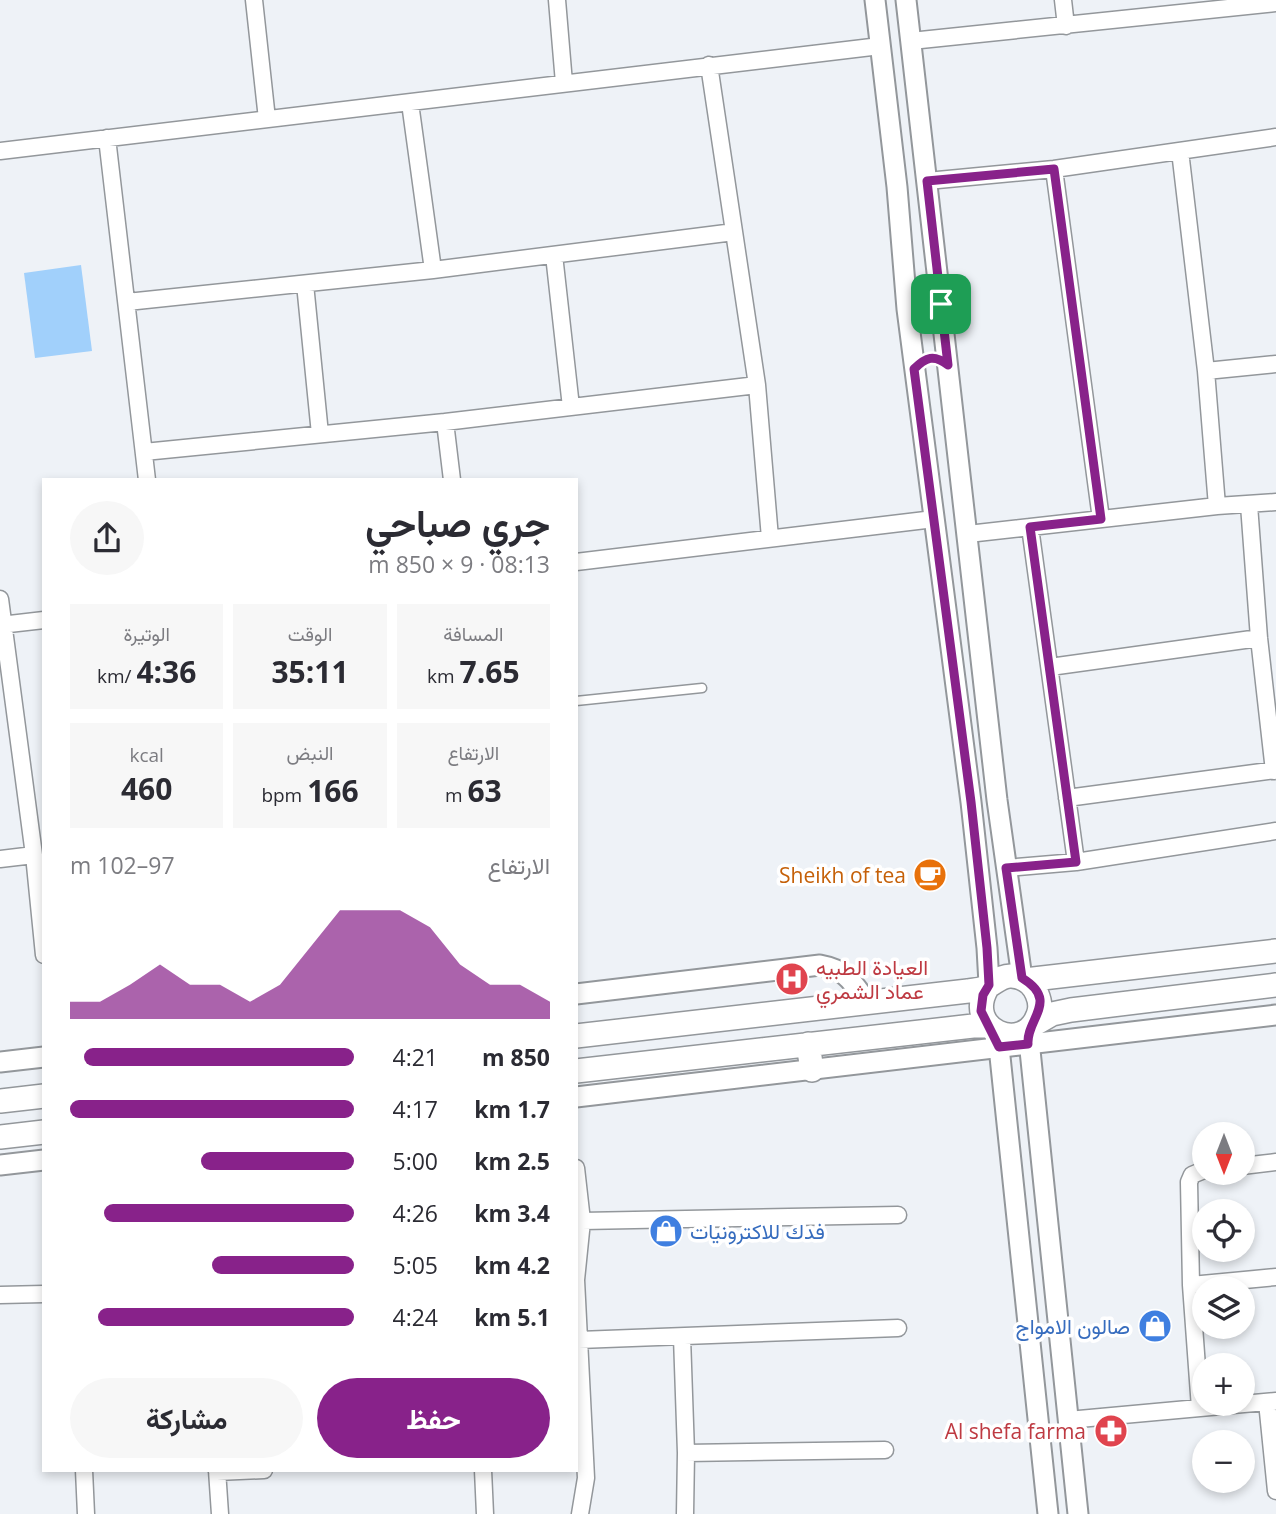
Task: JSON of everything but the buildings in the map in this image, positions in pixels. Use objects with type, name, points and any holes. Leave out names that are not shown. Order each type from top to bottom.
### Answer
[{"type":"main road","points":[[578,1036],[988,986],[1004,976],[1023,979],[1276,951]]},
{"type":"main road","points":[[1023,979],[1032,985],[1040,1001],[1037,1018],[1030,1033]]},
{"type":"main road","points":[[578,1071],[981,1025],[993,1034],[1030,1033],[1052,1014],[1071,1010],[1276,985]]},
{"type":"main road","points":[[988,986],[981,1003],[981,1011],[993,1034]]},
{"type":"main road","points":[[808,1044],[812,1069]]},
{"type":"main road","points":[[0,1101],[42,1096]]},
{"type":"main road","points":[[0,1137],[42,1132]]},
{"type":"street","points":[[254,0],[267,119]]},
{"type":"street","points":[[557,0],[564,83]]},
{"type":"street","points":[[875,0],[897,187],[914,369],[971,802],[988,986]]},
{"type":"street","points":[[906,0],[997,800],[1023,979]]},
{"type":"street","points":[[1063,0],[1066,26]]},
{"type":"street","points":[[911,41],[1066,26],[1237,4],[1276,3]]},
{"type":"street","points":[[0,151],[880,46]]},
{"type":"street","points":[[709,65],[757,385],[770,538]]},
{"type":"street","points":[[410,103],[433,270]]},
{"type":"street","points":[[927,181],[1054,169],[1276,137]]},
{"type":"street","points":[[107,138],[147,478]]},
{"type":"street","points":[[1180,151],[1206,371],[1217,506]]},
{"type":"street","points":[[1054,169],[1101,519]]},
{"type":"street","points":[[127,302],[433,270],[734,232]]},
{"type":"street","points":[[554,255],[571,407]]},
{"type":"street","points":[[305,284],[320,434]]},
{"type":"street","points":[[907,309],[919,318],[928,318],[941,304]]},
{"type":"street","points":[[914,369],[931,357],[941,359],[948,365]]},
{"type":"street","points":[[1206,371],[1276,364]]},
{"type":"street","points":[[144,452],[445,422],[757,385]]},
{"type":"street","points":[[445,422],[452,478]]},
{"type":"street","points":[[968,534],[1217,506],[1276,502]]},
{"type":"street","points":[[1067,798],[1275,770],[1259,638],[1249,505]]},
{"type":"street","points":[[578,562],[934,519]]},
{"type":"street","points":[[1030,527],[1076,862]]},
{"type":"street","points":[[0,599],[42,935]]},
{"type":"street","points":[[2,625],[42,620]]},
{"type":"street","points":[[1050,667],[1259,638]]},
{"type":"street","points":[[971,802],[997,800]]},
{"type":"street","points":[[1006,868],[1076,862],[1276,831]]},
{"type":"street","points":[[0,859],[34,855]]},
{"type":"street","points":[[578,994],[820,965],[846,974],[867,1002]]},
{"type":"street","points":[[1079,1514],[1030,1033],[1276,1015]]},
{"type":"street","points":[[578,1097],[812,1069],[993,1034],[1048,1514]]},
{"type":"street","points":[[0,1062],[42,1057]]},
{"type":"street","points":[[0,1165],[42,1160]]},
{"type":"street","points":[[1255,1164],[1276,1162]]},
{"type":"street","points":[[1192,1175],[1189,1182],[1195,1353]]},
{"type":"street","points":[[578,1186],[582,1221],[578,1260]]},
{"type":"street","points":[[582,1221],[898,1214]]},
{"type":"street","points":[[1191,1285],[1276,1277]]},
{"type":"street","points":[[0,1295],[42,1294]]},
{"type":"street","points":[[578,1320],[586,1478],[580,1514]]},
{"type":"street","points":[[579,1340],[898,1328]]},
{"type":"street","points":[[682,1337],[685,1514]]},
{"type":"street","points":[[1271,1402],[1276,1491]]},
{"type":"street","points":[[1068,1420],[1192,1409]]},
{"type":"street","points":[[686,1453],[885,1450]]},
{"type":"street","points":[[85,1472],[86,1514]]},
{"type":"street","points":[[218,1472],[220,1514]]},
{"type":"street","points":[[483,1472],[485,1514]]},
{"type":"lane","points":[[578,701],[702,688]]},
{"type":"shaded area","points":[[81,265],[92,351],[35,358],[24,273]]},
{"type":"place","name":"Sheikh of tea","points":[[930,875]]},
{"type":"place","name":"العيادة الطبيه عماد الشمري","points":[[792,979]]},
{"type":"place","name":"فدك للاكترونيات","points":[[666,1231]]},
{"type":"place","name":"صالون الامواج","points":[[1155,1326]]},
{"type":"place","name":"Al shefa farma","points":[[1111,1431]]},
{"type":"route","points":[[1054,169],[1101,519],[1030,527],[1076,862],[1006,868],[1022,978],[1037,992],[1040,1009],[1033,1025],[1028,1029],[1028,1044],[999,1047],[996,1036],[981,1011],[983,995],[989,985],[987,948],[971,802],[914,369],[931,357],[937,357],[948,365],[941,304],[927,181],[1054,169]]}]
